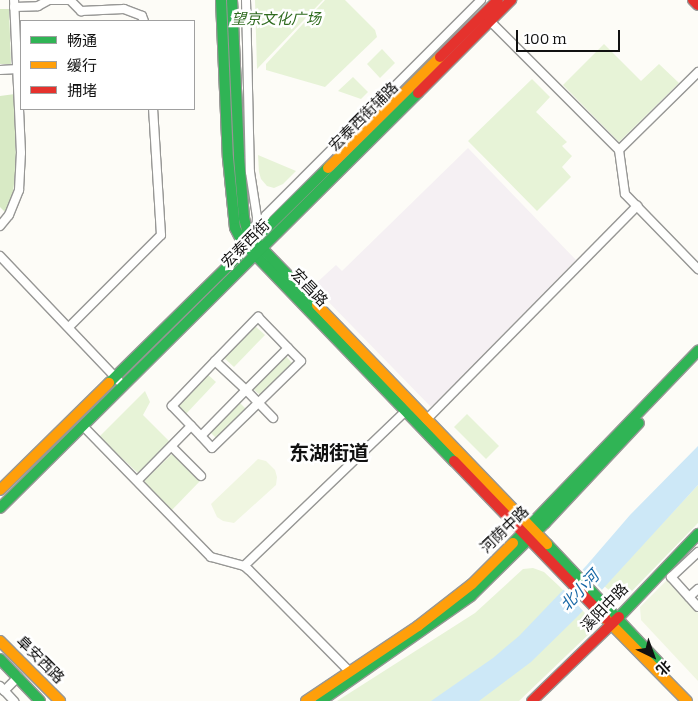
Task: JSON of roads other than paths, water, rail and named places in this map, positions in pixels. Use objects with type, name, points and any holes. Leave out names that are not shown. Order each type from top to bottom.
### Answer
[{"type":"street","points":[[0,226],[9,215],[18,190],[21,153],[14,4],[38,6],[49,0],[70,0],[81,11],[124,9],[142,16],[144,20]]},
{"type":"street","name":"宏昌路","points":[[221,0],[228,158],[234,220],[238,234],[256,248],[529,532]]},
{"type":"street","name":"宏昌路","points":[[232,0],[244,218],[248,234],[256,248]]},
{"type":"street","points":[[246,0],[250,172],[257,217],[256,248]]},
{"type":"street","name":"宏泰西街辅路","points":[[256,248],[266,215],[481,0]]},
{"type":"street","name":"宏泰西街","points":[[0,508],[83,426],[498,0]]},
{"type":"street","name":"宏泰西街","points":[[0,490],[115,376],[256,248],[512,0]]},
{"type":"street","points":[[693,0],[698,5]]},
{"type":"street","points":[[490,21],[619,150],[625,194],[698,269]]},
{"type":"street","points":[[0,70],[18,69]]},
{"type":"street","points":[[619,150],[698,72]]},
{"type":"street","points":[[69,327],[161,235],[153,110]]},
{"type":"street","points":[[426,420],[636,206]]},
{"type":"street","points":[[0,256],[123,385]]},
{"type":"street","points":[[258,317],[288,348],[301,361],[212,448],[172,406],[258,317]]},
{"type":"street","points":[[201,436],[288,348]]},
{"type":"street","name":"河荫中路","points":[[321,701],[457,607],[484,584],[544,513],[698,351]]},
{"type":"street","name":"河荫中路","points":[[306,701],[418,626],[456,598],[529,532],[698,358]]},
{"type":"street","points":[[215,361],[273,418]]},
{"type":"street","name":"宏昌路","points":[[410,407],[426,420],[529,532]]},
{"type":"street","points":[[244,566],[410,407]]},
{"type":"street","points":[[83,426],[138,480],[211,557],[244,566],[349,671]]},
{"type":"street","points":[[138,480],[191,426]]},
{"type":"street","points":[[172,447],[201,476]]},
{"type":"street","points":[[529,532],[687,701]]},
{"type":"street","name":"溪阳中路","points":[[532,701],[698,535]]},
{"type":"street","points":[[698,552],[671,577],[698,607]]},
{"type":"street","points":[[689,597],[698,589]]},
{"type":"street","points":[[614,621],[694,701]]},
{"type":"street","name":"阜安西路","points":[[0,641],[60,701]]},
{"type":"street","name":"阜安西路","points":[[0,659],[40,701]]},
{"type":"street","points":[[14,701],[2,688],[18,678]]},
{"type":"water","name":"北小河","points":[[698,446],[698,485],[578,616],[531,662],[479,701],[431,701],[493,658],[519,636],[586,566],[630,515]]},
{"type":"district","name":"东湖街道","points":[[329,453]]},
{"type":"park label","name":"望京文化广场","points":[[276,20]]}]
